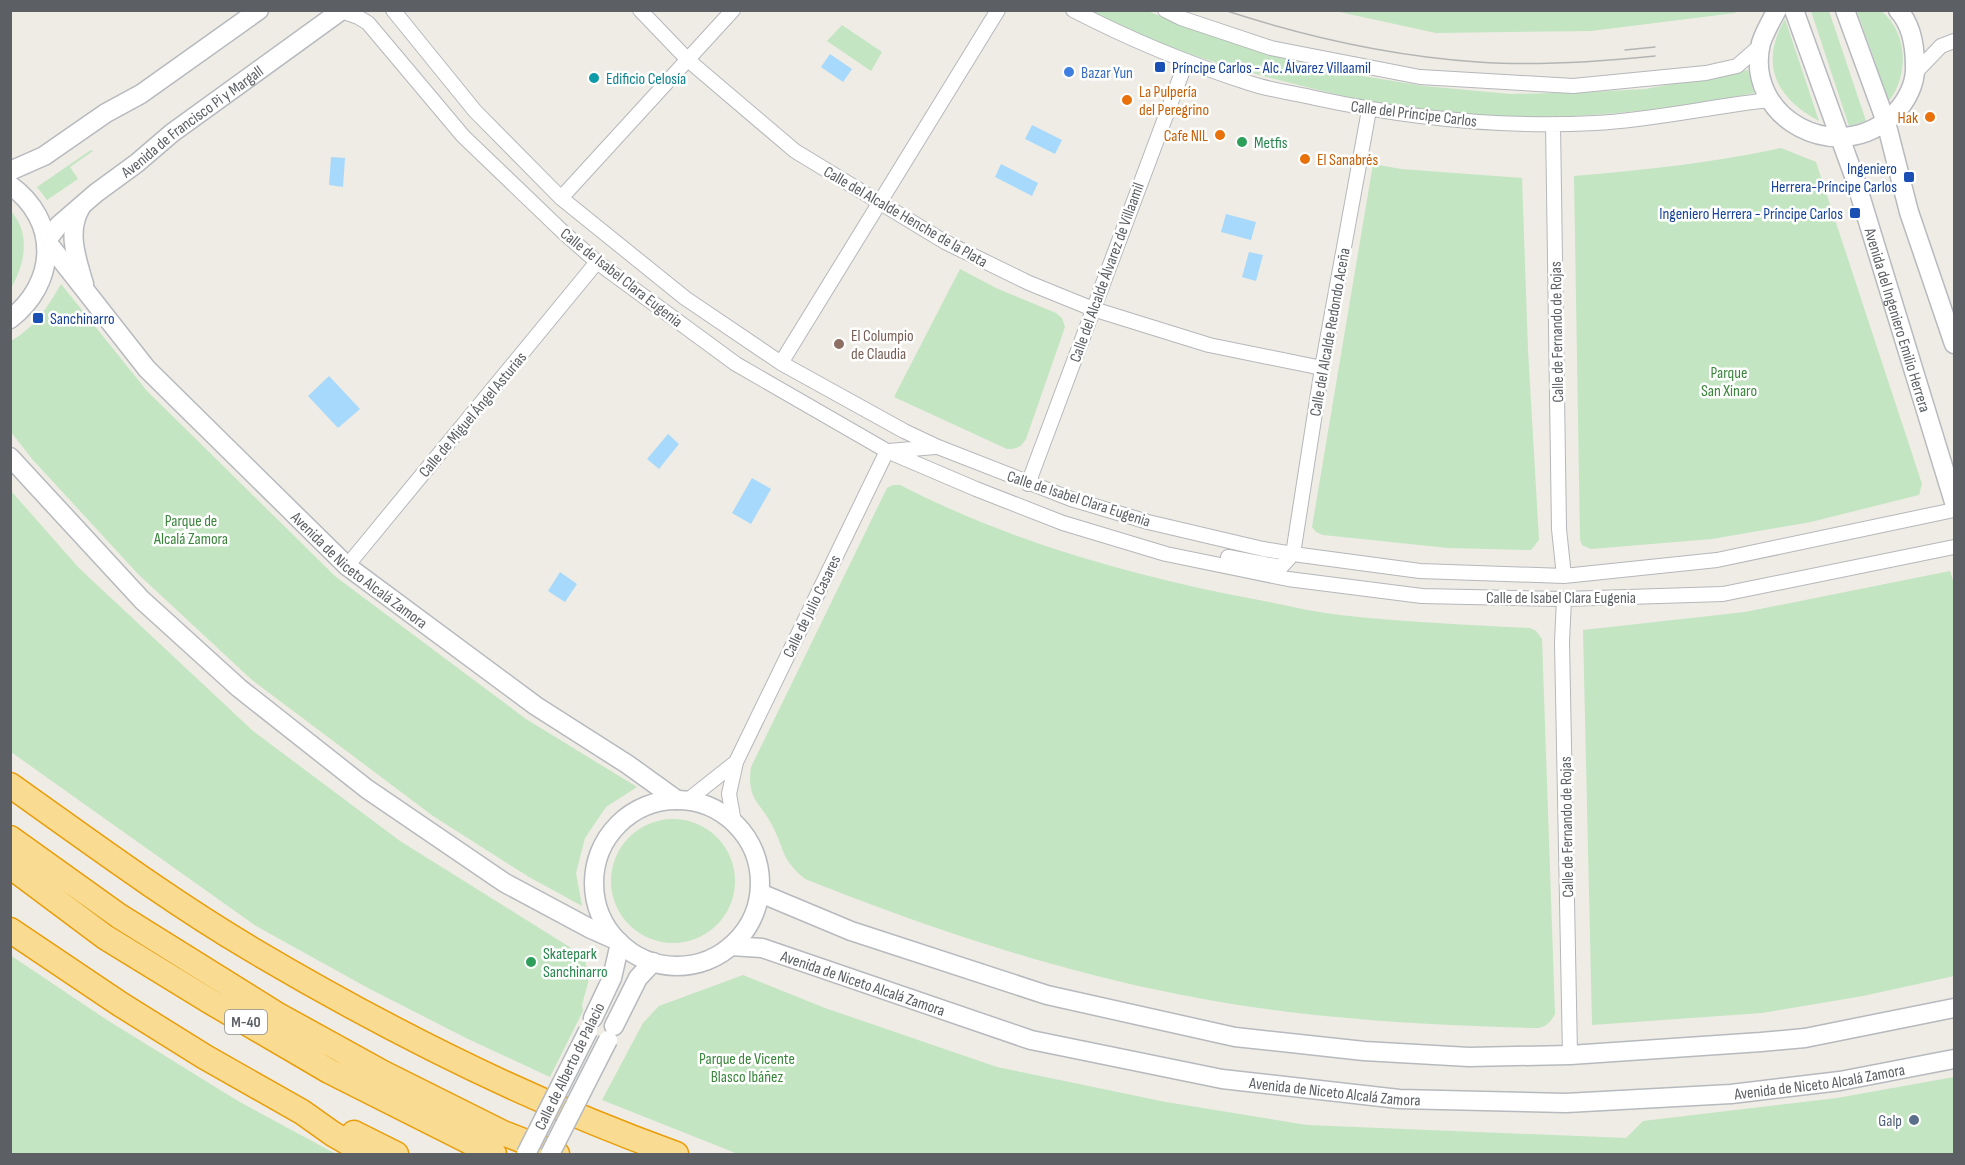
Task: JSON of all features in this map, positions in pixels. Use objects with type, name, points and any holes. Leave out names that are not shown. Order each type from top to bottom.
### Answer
[{"type":"highway","points":[[10,784],[137,875],[249,948],[329,993],[412,1039],[560,1109],[676,1155]]},
{"type":"highway","points":[[10,838],[119,916],[276,1014],[383,1073],[483,1123],[557,1155]]},
{"type":"highway","name":"M-40","points":[[10,866],[105,937],[211,1002],[329,1071],[494,1155]]},
{"type":"highway","points":[[10,930],[177,1040],[302,1112],[368,1155]]},
{"type":"highway","points":[[302,1112],[337,1125],[396,1155]]},
{"type":"street","points":[[10,171],[44,156],[106,113],[141,94],[259,10]]},
{"type":"street","name":"Calle de Isabel Clara Eugenia","points":[[393,10],[475,111],[561,198],[685,298],[781,363],[904,431],[1028,484],[1071,499],[1148,522],[1293,554],[1420,572],[1563,576],[1717,560],[1954,510]]},
{"type":"street","name":"Calle del Alcalde Henche de la Plata","points":[[640,10],[688,60],[795,151],[945,242],[1029,283],[1093,309],[1209,345],[1322,368]]},
{"type":"street","points":[[561,198],[733,10]]},
{"type":"street","points":[[781,363],[998,10]]},
{"type":"street","name":"Calle del Príncipe Carlos","points":[[1073,10],[1186,62],[1252,84],[1370,110],[1426,118],[1553,124],[1642,119],[1770,100]]},
{"type":"street","points":[[1164,10],[1181,18],[1271,48],[1420,77],[1573,86],[1706,73],[1737,66],[1761,45]]},
{"type":"street","points":[[1777,10],[1767,26],[1761,45],[1760,64],[1763,83],[1770,100],[1789,122],[1813,135],[1841,138],[1865,134],[1886,122],[1900,108],[1910,92],[1916,73],[1915,44],[1904,17],[1898,10]]},
{"type":"street","name":"Avenida del Ingeniero Emilio Herrera","points":[[1794,10],[1841,138],[1954,502]]},
{"type":"street","points":[[1845,10],[1886,122],[1909,212],[1954,344]]},
{"type":"street","name":"Calle de Isabel Clara Eugenia","points":[[342,11],[358,16],[368,23],[463,136],[562,232],[597,262],[736,364],[887,451],[1063,523],[1166,554],[1288,579],[1422,596],[1564,599],[1723,594],[1954,548]]},
{"type":"street","name":"Avenida de Francisco Pi y Margall","points":[[47,241],[59,225],[82,204],[137,164],[184,124],[342,11]]},
{"type":"street","points":[[1916,73],[1941,46],[1954,41]]},
{"type":"street","name":"Calle del Alcalde Álvarez de Villaamil","points":[[1028,484],[1186,62]]},
{"type":"street","name":"Calle del Alcalde Redondo Aceña","points":[[1293,554],[1322,368],[1370,110]]},
{"type":"street","name":"Calle de Fernando de Rojas","points":[[1553,124],[1559,529],[1563,576]]},
{"type":"street","name":"Avenida de Niceto Alcalá Zamora","points":[[10,185],[26,199],[36,213],[47,241],[147,369],[347,566],[536,706],[683,800]]},
{"type":"street","name":"Avenida de Niceto Alcalá Zamora","points":[[82,204],[73,228],[85,289]]},
{"type":"street","points":[[10,319],[34,296],[46,266],[47,241]]},
{"type":"street","name":"Calle de Miguel Ángel Asturias","points":[[347,566],[597,262]]},
{"type":"street","name":"Calle de Isabel Clara Eugenia","points":[[887,451],[938,447]]},
{"type":"street","name":"Calle de Julio Casares","points":[[734,822],[729,794],[736,762],[887,451]]},
{"type":"street","points":[[10,457],[141,600],[239,688],[367,789],[505,883],[619,942]]},
{"type":"street","name":"Calle de Isabel Clara Eugenia","points":[[1166,554],[1210,554],[1281,567],[1293,554]]},
{"type":"street","name":"Calle de Fernando de Rojas","points":[[1564,599],[1562,642],[1570,1055]]},
{"type":"street","name":"Calle de Julio Casares","points":[[683,800],[736,762]]},
{"type":"street","points":[[683,800],[712,807],[734,822],[750,842],[759,867],[760,893],[755,913],[745,931],[731,946],[713,958],[694,964],[674,966],[653,962],[635,955],[619,942],[605,924],[597,904],[594,883],[597,861],[606,841],[619,824],[636,811],[656,803],[683,800]]},
{"type":"street","points":[[760,893],[851,931],[1047,995],[1235,1037],[1364,1050],[1469,1058],[1570,1055],[1805,1038],[1954,1008]]},
{"type":"street","name":"Calle de Alberto de Palacio","points":[[526,1155],[612,978],[619,942]]},
{"type":"street","name":"Avenida de Niceto Alcalá Zamora","points":[[731,946],[762,948],[1032,1040],[1222,1079],[1399,1099],[1566,1103],[1731,1094],[1840,1081],[1954,1059]]},
{"type":"street","name":"Calle de Alberto de Palacio","points":[[550,1155],[638,978],[653,962]]},
{"type":"green space","points":[[1737,10],[1735,13],[1591,31],[1436,33],[1335,11]]},
{"type":"green space","points":[[1091,11],[1148,11],[1267,53],[1344,73],[1424,86],[1510,94],[1591,92],[1645,89],[1748,70],[1754,93],[1676,106],[1597,115],[1518,117],[1425,112],[1331,93],[1224,65],[1152,39]]},
{"type":"green space","points":[[1811,11],[1829,11],[1866,121],[1849,126]]},
{"type":"green space","points":[[1857,11],[1881,11],[1890,20],[1901,42],[1903,54],[1900,79],[1889,101]]},
{"type":"green space","points":[[1785,19],[1819,121],[1792,102],[1776,78],[1773,51],[1777,35]]},
{"type":"green space","points":[[842,25],[882,52],[871,71],[827,41]]},
{"type":"green space","name":"Parque San Xinaro","points":[[1781,148],[1816,162],[1922,484],[1919,495],[1811,522],[1712,539],[1591,549],[1582,545],[1580,539],[1574,176],[1678,165]]},
{"type":"green space","points":[[91,150],[93,151],[70,167],[78,179],[47,200],[37,187]]},
{"type":"green space","points":[[1373,164],[1401,169],[1522,178],[1528,350],[1539,540],[1531,550],[1448,548],[1323,535],[1312,527]]},
{"type":"green space","points":[[11,211],[21,229],[24,249],[20,269],[11,288]]},
{"type":"green space","points":[[960,269],[996,288],[1056,313],[1062,318],[1065,327],[1026,439],[1016,448],[1007,449],[894,397]]},
{"type":"green space","name":"Parque de Alcalá Zamora","points":[[61,284],[147,391],[336,577],[526,719],[637,787],[606,807],[585,838],[576,873],[582,906],[529,877],[433,816],[252,680],[138,574],[33,460],[11,432],[11,341],[27,330],[40,316]]},
{"type":"green space","points":[[900,485],[943,506],[1032,541],[1124,569],[1217,592],[1330,614],[1530,628],[1536,631],[1542,639],[1555,1014],[1550,1022],[1538,1028],[1357,1019],[1267,1009],[1177,994],[1082,972],[989,945],[896,914],[805,879],[787,859],[771,823],[754,798],[750,785],[751,767],[887,488]]},
{"type":"green space","points":[[11,491],[79,568],[253,731],[400,841],[584,956],[589,979],[582,1005],[583,1011],[550,1077],[468,1039],[368,988],[256,926],[11,752]]},
{"type":"green space","points":[[1950,571],[1954,584],[1954,976],[1863,996],[1762,1013],[1592,1025],[1583,630],[1745,612]]},
{"type":"green space","points":[[673,819],[697,824],[708,829],[717,837],[725,846],[730,857],[735,881],[730,905],[725,916],[717,925],[708,933],[697,938],[673,943],[649,938],[638,933],[629,925],[621,916],[616,905],[611,881],[616,857],[621,846],[629,837],[638,829],[649,824]]},
{"type":"green space","points":[[10,955],[107,1020],[238,1101],[336,1154],[11,1154]]},
{"type":"green space","name":"Parque de Vicente Blasco Ibáñez","points":[[743,975],[825,1008],[997,1067],[1166,1102],[1307,1125],[1626,1138],[1643,1121],[1837,1098],[1954,1077],[1954,1154],[738,1154],[602,1100],[643,1023],[659,1006]]},
{"type":"water","points":[[830,54],[852,69],[843,82],[821,67]]},
{"type":"water","points":[[1032,125],[1062,140],[1055,154],[1025,139]]},
{"type":"water","points":[[331,157],[345,158],[343,187],[329,185]]},
{"type":"water","points":[[1001,164],[1038,183],[1032,196],[995,177]]},
{"type":"water","points":[[1226,214],[1256,222],[1251,240],[1221,232]]},
{"type":"water","points":[[1249,252],[1263,255],[1256,281],[1242,277]]},
{"type":"water","points":[[329,376],[360,409],[338,428],[308,396]]},
{"type":"water","points":[[668,434],[679,444],[659,469],[647,459]]},
{"type":"water","points":[[752,478],[771,489],[751,524],[732,513]]},
{"type":"water","points":[[560,572],[577,584],[565,602],[548,591]]},
{"type":"tram line","points":[[1224,10],[1317,37],[1381,50],[1445,59],[1545,63],[1655,56]]},
{"type":"tram line","points":[[1625,50],[1655,47]]},
{"type":"place","name":"Príncipe Carlos - Alc. Álvarez Villaamil","points":[[1160,67]]},
{"type":"place","name":"Bazar Yun","points":[[1069,72]]},
{"type":"place","name":"Edificio Celosía","points":[[594,78]]},
{"type":"place","name":"La Pulpería del Peregrino","points":[[1127,100]]},
{"type":"place","name":"Hak","points":[[1930,117]]},
{"type":"place","name":"Cafe NIL","points":[[1220,135]]},
{"type":"place","name":"Metfis","points":[[1242,142]]},
{"type":"place","name":"El Sanabrés","points":[[1305,159]]},
{"type":"place","name":"Ingeniero Herrera-Príncipe Carlos","points":[[1909,177]]},
{"type":"place","name":"Ingeniero Herrera - Príncipe Carlos","points":[[1855,213]]},
{"type":"place","name":"Sanchinarro","points":[[38,318]]},
{"type":"place","name":"El Columpio de Claudia","points":[[839,344]]},
{"type":"place","name":"Skatepark Sanchinarro","points":[[531,962]]},
{"type":"place","name":"Galp","points":[[1914,1120]]}]
